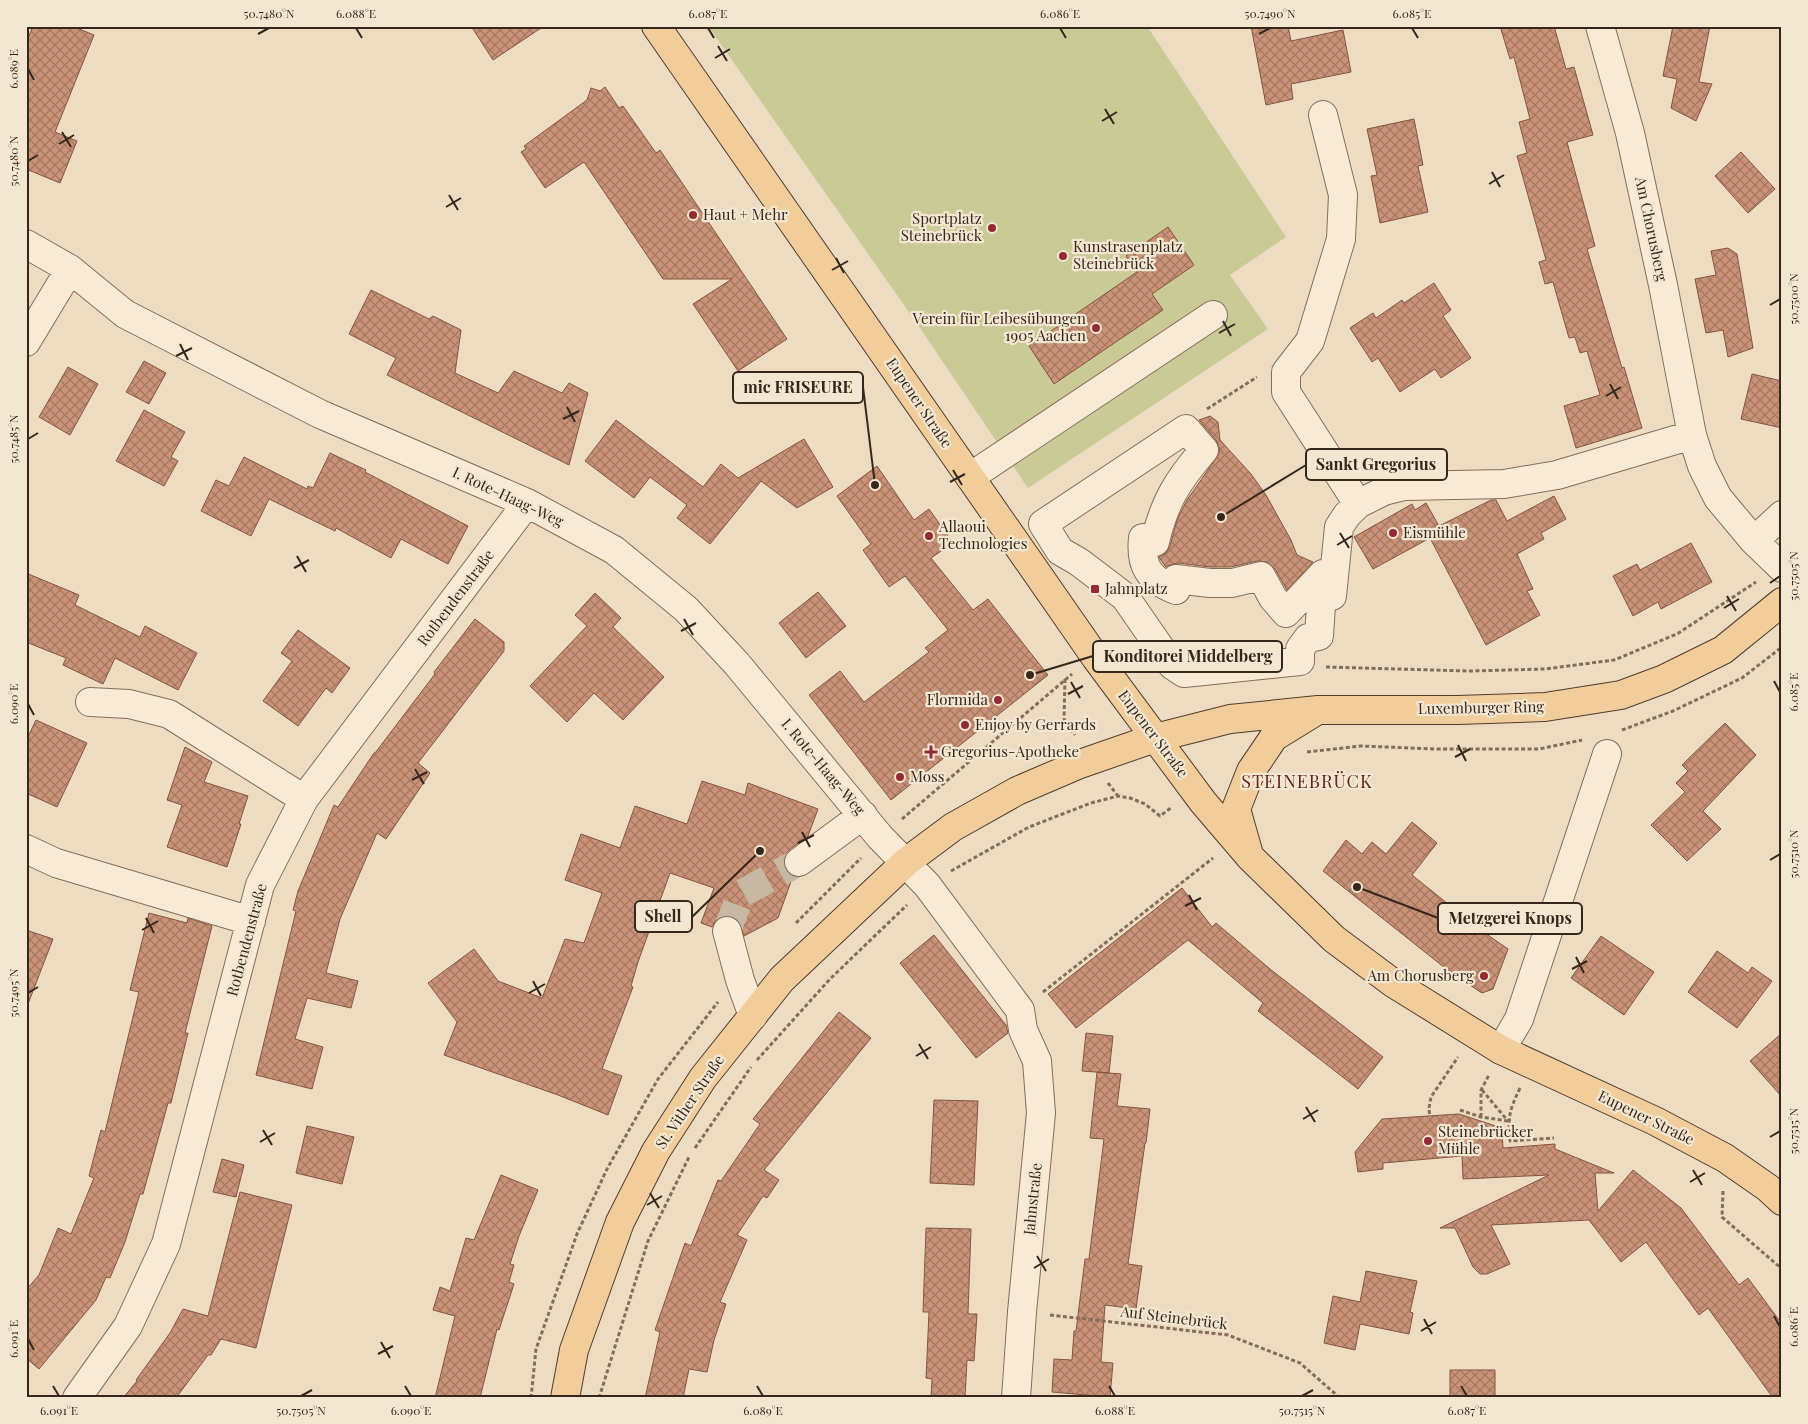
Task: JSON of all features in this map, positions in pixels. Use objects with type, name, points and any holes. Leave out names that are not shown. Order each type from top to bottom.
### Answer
[{"type":"main road","name":"Eupener Straße","points":[[656,26],[1096,658],[1209,809],[1242,849],[1334,939],[1392,984],[1501,1050],[1655,1121],[1725,1158],[1768,1188],[1782,1201]]},
{"type":"main road","name":"Luxemburger Ring","points":[[1155,738],[1230,719],[1318,710],[1458,710],[1545,707],[1621,695],[1664,679],[1723,650],[1782,602]]},
{"type":"main road","points":[[1242,849],[1236,809],[1251,771],[1274,737],[1318,710]]},
{"type":"main road","points":[[906,862],[953,827],[1017,791],[1080,764],[1155,738]]},
{"type":"main road","name":"St. Vither Straße","points":[[565,1398],[574,1350],[620,1222],[656,1151],[703,1078],[782,979],[906,862]]},
{"type":"street","name":"Am Chorusberg","points":[[1600,26],[1630,133],[1663,285],[1692,435],[1702,466],[1718,498],[1754,541],[1771,573]]},
{"type":"street","points":[[1324,115],[1344,195],[1340,240],[1310,341],[1286,372],[1286,392],[1358,504]]},
{"type":"street","name":"I. Rote-Haag-Weg","points":[[26,244],[70,269],[125,314],[320,414],[527,503],[614,550],[686,609],[737,664],[880,837],[906,862]]},
{"type":"street","points":[[26,342],[70,269]]},
{"type":"street","points":[[970,477],[1213,315]]},
{"type":"street","points":[[1186,429],[1204,450],[1185,472],[1172,492],[1161,519],[1155,542],[1143,538],[1141,550],[1144,563],[1150,575],[1162,585],[1176,590],[1176,579],[1210,583],[1232,583],[1261,576],[1273,598],[1286,614],[1323,574],[1319,636],[1308,638],[1300,649],[1300,661],[1184,673],[1172,665],[1125,598],[1079,562],[1060,551],[1043,524],[1181,432],[1186,429]]},
{"type":"street","points":[[1331,622],[1339,527],[1358,504],[1384,491],[1404,486],[1504,484],[1557,475],[1692,435]]},
{"type":"street","name":"Rotbendenstraße","points":[[77,1398],[128,1326],[166,1244],[260,885],[304,799],[527,503]]},
{"type":"street","points":[[1754,541],[1782,515]]},
{"type":"street","points":[[90,702],[129,704],[169,714],[304,799]]},
{"type":"street","points":[[1501,1050],[1519,1019],[1607,754]]},
{"type":"street","points":[[798,862],[862,815]]},
{"type":"street","points":[[26,849],[56,863],[251,921]]},
{"type":"street","points":[[906,862],[927,885],[1020,1010]]},
{"type":"street","points":[[727,931],[740,980],[753,1016]]},
{"type":"street","name":"Jahnstraße","points":[[1016,1398],[1022,1312],[1042,1113],[1037,1061],[1023,1030],[1020,1010]]},
{"type":"path","points":[[1181,432],[1178,428],[1262,374],[1286,372]]},
{"type":"path","points":[[1324,667],[1469,671],[1545,669],[1614,660],[1677,634],[1771,573]]},
{"type":"path","points":[[1064,679],[1064,719]]},
{"type":"path","points":[[598,1398],[648,1241],[690,1156],[753,1064],[830,979],[927,885],[1029,827],[1091,803],[1118,796],[1145,804],[1160,816]]},
{"type":"path","points":[[1020,1010],[1242,849]]},
{"type":"path","points":[[1430,1116],[1431,1097],[1442,1080]]},
{"type":"path","points":[[1481,1116],[1481,1090],[1508,1121]]},
{"type":"path","points":[[1460,1110],[1508,1121]]},
{"type":"path","points":[[1510,1111],[1508,1121],[1510,1141],[1554,1138]]},
{"type":"path","points":[[1725,1158],[1722,1217],[1782,1269]]},
{"type":"path","name":"Auf Steinebrück","points":[[1078,1317],[1228,1335],[1300,1363],[1340,1398]]},
{"type":"green space","name":"Kunstrasenplatz Steinebrück","points":[[708,26],[1147,26],[1286,237],[1230,275],[1268,329],[1028,488],[918,325]]},
{"type":"building","points":[[33,26],[72,26],[94,35],[55,132],[77,141],[60,183],[26,169],[26,43]]},
{"type":"building","points":[[471,26],[544,26],[493,60]]},
{"type":"building","points":[[1251,26],[1288,26],[1291,41],[1343,30],[1351,72],[1291,84],[1293,99],[1266,105]]},
{"type":"building","points":[[1500,26],[1554,26],[1566,69],[1574,67],[1593,135],[1567,142],[1595,246],[1587,249],[1642,428],[1576,448],[1564,406],[1600,395],[1587,351],[1580,353],[1575,337],[1569,338],[1553,282],[1545,284],[1539,262],[1546,260],[1517,156],[1527,153],[1519,122],[1530,119],[1514,57],[1510,59]]},
{"type":"building","points":[[1673,26],[1710,26],[1699,82],[1712,84],[1696,121],[1671,108],[1677,79],[1663,76]]},
{"type":"building","points":[[605,87],[619,108],[623,106],[656,153],[660,150],[787,339],[738,371],[693,304],[732,279],[663,279],[584,162],[545,188],[521,152],[526,149],[524,146],[587,100],[591,88],[600,91]]},
{"type":"building","points":[[1414,119],[1423,165],[1418,166],[1428,212],[1380,223],[1371,176],[1377,175],[1367,129]]},
{"type":"building","points":[[1741,152],[1775,189],[1748,213],[1715,176]]},
{"type":"building","name":"Verein für Leibesübungen 1905 Aachen","points":[[1168,227],[1194,265],[1152,294],[1163,310],[1054,384],[1029,346],[1137,272],[1126,256]]},
{"type":"building","points":[[1728,248],[1737,254],[1753,348],[1728,357],[1723,330],[1706,333],[1695,279],[1716,275],[1711,251]]},
{"type":"building","points":[[1434,283],[1451,310],[1443,316],[1471,358],[1441,378],[1435,369],[1400,392],[1378,358],[1372,362],[1350,328],[1373,313],[1376,318],[1402,300],[1404,303]]},
{"type":"building","points":[[371,290],[429,319],[433,316],[461,330],[455,373],[498,393],[514,371],[562,393],[569,383],[588,393],[569,465],[387,375],[396,358],[349,334]]},
{"type":"building","points":[[144,361],[166,373],[149,404],[126,392]]},
{"type":"building","points":[[68,367],[98,384],[70,435],[39,417]]},
{"type":"building","points":[[1752,374],[1782,381],[1782,428],[1741,419]]},
{"type":"building","points":[[144,410],[185,432],[171,457],[178,461],[164,486],[116,461]]},
{"type":"building","points":[[1210,416],[1218,422],[1220,440],[1251,474],[1266,495],[1291,540],[1297,555],[1313,562],[1287,590],[1275,569],[1267,562],[1257,561],[1230,567],[1178,563],[1166,567],[1159,557],[1166,553],[1170,546],[1177,520],[1187,500],[1219,454],[1216,440],[1199,420]]},
{"type":"building","points":[[616,420],[703,487],[721,464],[738,478],[804,439],[833,487],[797,508],[761,481],[710,544],[677,518],[687,505],[650,477],[634,498],[585,461]]},
{"type":"building","points":[[330,453],[366,470],[365,472],[468,526],[448,564],[401,539],[391,558],[336,528],[335,531],[269,499],[251,536],[201,511],[216,480],[229,486],[244,457],[307,489],[308,486],[313,488]]},
{"type":"building","points":[[877,466],[914,520],[929,509],[953,543],[931,558],[973,610],[988,599],[1048,675],[891,800],[809,695],[840,671],[864,702],[929,652],[925,648],[948,630],[905,576],[889,587],[863,550],[871,544],[837,496]]},
{"type":"building","points":[[1554,496],[1566,519],[1541,533],[1544,539],[1517,554],[1533,589],[1527,591],[1540,615],[1486,645],[1430,538],[1373,569],[1354,537],[1412,504],[1415,510],[1426,503],[1439,526],[1491,500],[1496,500],[1507,521]]},
{"type":"building","points":[[1691,543],[1712,582],[1661,609],[1658,602],[1633,616],[1613,576],[1637,564],[1640,570]]},
{"type":"building","points":[[26,573],[79,595],[75,605],[140,637],[145,626],[197,653],[178,690],[115,658],[103,684],[63,665],[66,658],[26,642]]},
{"type":"building","points":[[818,592],[846,626],[806,658],[779,623]]},
{"type":"building","points":[[595,593],[621,618],[613,627],[664,677],[623,720],[594,693],[567,722],[530,686],[587,626],[575,615]]},
{"type":"building","points":[[475,619],[504,642],[504,651],[418,763],[430,773],[386,839],[377,833],[340,919],[326,973],[358,981],[351,1008],[307,998],[295,1039],[323,1047],[312,1089],[256,1075],[296,911],[293,910],[298,891],[334,805],[338,807],[374,753]]},
{"type":"building","points":[[298,630],[350,668],[332,693],[326,688],[298,726],[263,701],[292,661],[281,653]]},
{"type":"building","points":[[36,720],[87,743],[57,807],[26,793],[26,741]]},
{"type":"building","points":[[1725,723],[1756,755],[1703,811],[1721,829],[1687,861],[1651,825],[1685,792],[1676,783],[1688,771],[1682,765]]},
{"type":"building","points":[[185,747],[212,762],[204,782],[248,796],[227,867],[167,847],[182,805],[167,800]]},
{"type":"building","points":[[702,781],[745,795],[748,783],[818,809],[808,836],[790,849],[785,856],[783,863],[786,871],[793,876],[778,918],[744,936],[738,920],[732,916],[723,916],[716,920],[712,927],[701,923],[714,888],[670,873],[638,962],[631,986],[633,987],[602,1069],[622,1076],[608,1115],[558,1095],[444,1055],[457,1022],[428,983],[474,949],[498,981],[542,998],[565,939],[584,943],[602,893],[565,880],[581,834],[620,848],[635,806],[687,824]]},
{"type":"building","points":[[1412,822],[1437,843],[1412,875],[1479,929],[1508,949],[1493,989],[1482,993],[1450,972],[1323,871],[1346,840],[1362,854],[1372,842],[1386,854]]},
{"type":"building","points":[[1182,888],[1212,927],[1216,923],[1270,969],[1383,1057],[1358,1089],[1258,1011],[1263,1003],[1188,940],[1076,1028],[1048,994]]},
{"type":"building","points":[[149,913],[187,923],[188,918],[212,926],[185,1033],[188,1033],[171,1103],[168,1103],[143,1194],[140,1194],[125,1242],[110,1278],[106,1277],[96,1300],[39,1369],[26,1358],[26,1290],[39,1275],[58,1228],[71,1234],[94,1178],[89,1176],[101,1130],[105,1132],[139,992],[130,990]]},
{"type":"building","points":[[26,930],[53,939],[28,1004],[26,1004]]},
{"type":"building","points":[[934,935],[1006,1025],[1008,1033],[976,1058],[900,963]]},
{"type":"building","points":[[1601,936],[1654,972],[1624,1015],[1571,978]]},
{"type":"building","points":[[1717,951],[1748,973],[1752,967],[1772,981],[1737,1028],[1688,992]]},
{"type":"building","points":[[839,1012],[871,1038],[764,1170],[779,1180],[767,1198],[763,1196],[737,1235],[747,1240],[720,1302],[726,1304],[714,1340],[707,1372],[689,1369],[683,1398],[645,1398],[660,1332],[655,1330],[685,1243],[691,1246],[718,1180],[721,1181],[760,1124],[753,1119]]},
{"type":"building","points":[[1086,1033],[1113,1036],[1109,1073],[1082,1071]]},
{"type":"building","points":[[1782,1033],[1782,1097],[1750,1061]]},
{"type":"building","points":[[1097,1072],[1121,1074],[1117,1106],[1150,1109],[1128,1264],[1142,1266],[1136,1309],[1105,1305],[1101,1362],[1113,1363],[1110,1397],[1052,1392],[1054,1359],[1072,1360],[1074,1331],[1076,1331],[1085,1259],[1089,1259],[1104,1139],[1090,1138]]},
{"type":"building","points":[[934,1100],[978,1101],[974,1185],[930,1183]]},
{"type":"building","points":[[1459,1114],[1502,1128],[1503,1148],[1555,1144],[1555,1149],[1614,1173],[1595,1173],[1598,1211],[1633,1170],[1681,1208],[1739,1285],[1748,1278],[1782,1324],[1782,1398],[1773,1398],[1708,1308],[1699,1315],[1646,1242],[1621,1262],[1589,1220],[1491,1225],[1510,1264],[1487,1274],[1480,1274],[1473,1267],[1455,1228],[1440,1228],[1549,1175],[1463,1179],[1462,1156],[1383,1163],[1383,1169],[1358,1172],[1355,1152],[1382,1119]]},
{"type":"building","points":[[307,1126],[354,1137],[342,1184],[296,1173]]},
{"type":"building","points":[[222,1159],[244,1165],[236,1197],[213,1192]]},
{"type":"building","points":[[501,1175],[538,1190],[510,1264],[514,1265],[509,1282],[514,1284],[499,1330],[497,1329],[480,1398],[435,1398],[455,1316],[433,1310],[440,1287],[450,1291],[466,1238],[474,1240]]},
{"type":"building","points":[[240,1192],[292,1205],[256,1348],[221,1339],[211,1355],[208,1355],[176,1398],[123,1398],[170,1333],[183,1309],[208,1316]]},
{"type":"building","points":[[926,1228],[971,1229],[968,1314],[977,1314],[974,1361],[967,1360],[965,1398],[931,1398],[932,1379],[926,1378],[929,1312],[923,1312]]},
{"type":"building","points":[[1366,1271],[1417,1281],[1410,1312],[1413,1313],[1409,1334],[1360,1324],[1355,1350],[1324,1343],[1333,1296],[1360,1302]]},
{"type":"building","points":[[1450,1370],[1495,1370],[1495,1398],[1450,1398]]},
{"type":"tunnel","points":[[727,931],[741,894],[799,862]]},
{"type":"place","name":"Haut + Mehr","points":[[693,215]]},
{"type":"place","name":"Sportplatz Steinebrück","points":[[992,228]]},
{"type":"place","name":"Kunstrasenplatz Steinebrück","points":[[1063,256]]},
{"type":"place","name":"Verein für Leibesübungen 1905 Aachen","points":[[1096,328]]},
{"type":"place","name":"mic FRISEURE","points":[[875,485]]},
{"type":"place","name":"Sankt Gregorius","points":[[1221,517]]},
{"type":"place","name":"Eismühle","points":[[1393,533]]},
{"type":"place","name":"Allaoui Technologies","points":[[929,536]]},
{"type":"place","name":"Jahnplatz","points":[[1095,589]]},
{"type":"place","name":"Konditorei Middelberg","points":[[1030,675]]},
{"type":"place","name":"Flormida","points":[[998,700]]},
{"type":"place","name":"Enjoy by Gerrards","points":[[965,725]]},
{"type":"place","name":"Gregorius-Apotheke","points":[[931,752]]},
{"type":"place","name":"Moss","points":[[900,777]]},
{"type":"place","name":"Shell","points":[[760,851]]},
{"type":"place","name":"Metzgerei Knops","points":[[1357,887]]},
{"type":"place","name":"Am Chorusberg","points":[[1484,976]]},
{"type":"place","name":"Steinebrücker Mühle","points":[[1428,1141]]},
{"type":"district","name":"STEINEBRÜCK","points":[[1307,782]]}]
